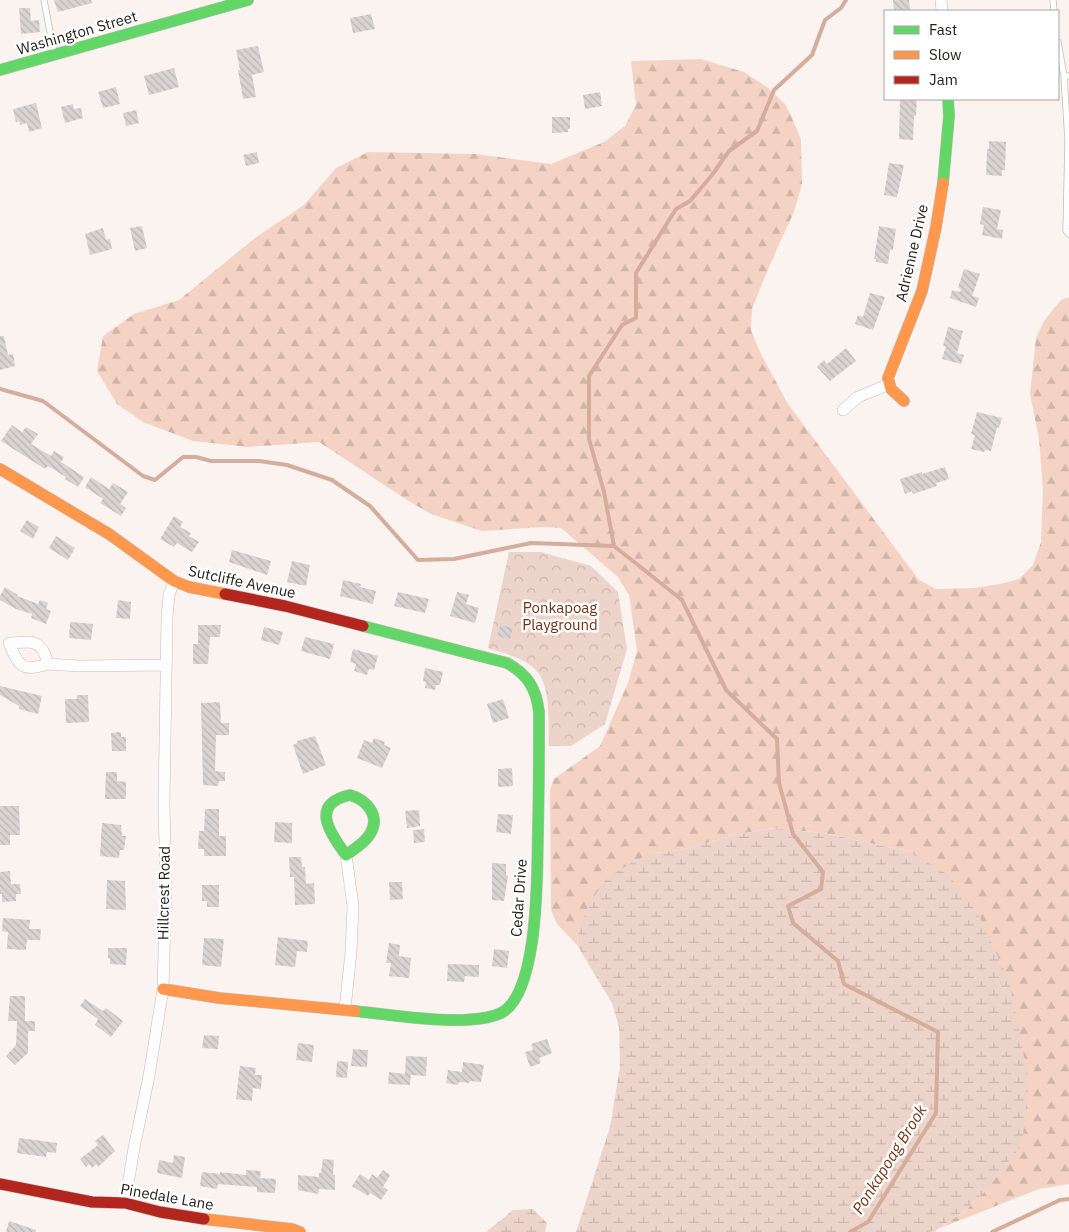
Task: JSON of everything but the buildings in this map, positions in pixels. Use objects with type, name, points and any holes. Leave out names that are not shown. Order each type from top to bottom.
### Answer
[{"type":"street","name":"Washington Street","points":[[0,70],[248,0]]},
{"type":"street","name":"Adrienne Drive","points":[[887,384],[922,291],[936,227],[944,175],[949,116],[948,100]]},
{"type":"street","points":[[842,410],[858,397],[887,384],[904,401]]},
{"type":"street","name":"Sutcliffe Avenue","points":[[0,469],[110,534],[174,581],[189,587],[285,606],[475,655]]},
{"type":"street","name":"Hillcrest Road","points":[[125,1203],[163,989],[166,884],[164,804],[167,617],[169,596],[174,581]]},
{"type":"street","points":[[4,640],[25,667],[32,668],[48,664],[79,666],[166,665]]},
{"type":"street","points":[[4,640],[37,643],[46,654],[48,664]]},
{"type":"street","name":"Cedar Drive","points":[[163,989],[219,998],[404,1016],[474,1020],[501,1012],[511,1006],[519,992],[526,972],[536,920],[538,696],[530,680],[516,668],[475,655]]},
{"type":"street","points":[[345,1009],[352,952],[353,906],[346,855],[327,826],[326,814],[331,803],[337,798],[350,795],[357,796],[369,804],[372,810],[374,825],[367,838],[346,855]]},
{"type":"street","name":"Pinedale Lane","points":[[0,1184],[92,1202],[125,1203],[160,1212],[239,1224],[292,1229],[300,1232]]},
{"type":"lane","points":[[44,0],[55,55]]},
{"type":"lane","points":[[1059,46],[1066,76],[1068,140],[1066,231],[1069,234]]},
{"type":"green space","points":[[701,59],[744,72],[767,87],[786,105],[801,139],[802,184],[794,212],[752,309],[751,330],[760,352],[788,404],[919,580],[936,589],[973,588],[1000,584],[1019,579],[1033,565],[1041,542],[1043,489],[1039,439],[1030,394],[1036,338],[1044,321],[1061,300],[1069,297],[1069,1184],[1039,1189],[940,1228],[967,1209],[988,1188],[911,852],[823,833],[773,828],[734,835],[686,849],[655,853],[579,926],[577,945],[557,924],[551,910],[550,790],[554,779],[600,746],[628,683],[637,651],[629,595],[618,577],[561,528],[543,527],[482,531],[431,514],[319,442],[248,447],[193,441],[143,422],[117,404],[97,371],[103,336],[134,314],[179,300],[255,238],[304,205],[336,168],[368,152],[475,154],[551,164],[604,142],[625,126],[636,105],[631,61]]},
{"type":"green space","name":"Ponkapoag Playground","points":[[509,552],[541,552],[591,566],[618,592],[627,649],[605,724],[571,746],[549,746],[548,705],[544,684],[540,675],[529,664],[518,658],[488,648]]},
{"type":"green space","points":[[773,828],[823,833],[911,852],[950,876],[979,915],[1009,981],[1029,1081],[1022,1144],[988,1188],[967,1209],[938,1229],[929,1232],[576,1232],[610,1127],[620,1067],[619,1027],[612,1003],[577,945],[579,927],[601,884],[636,860],[655,853],[686,849],[734,835]]},
{"type":"green space","points":[[533,1209],[547,1223],[545,1232],[486,1232],[513,1210]]},
{"type":"green space","points":[[938,1229],[935,1232],[828,1232]]},
{"type":"waterway","points":[[614,546],[604,492],[589,439],[589,376],[622,325],[636,318],[636,273],[676,209],[690,201],[729,151],[757,131],[774,90],[812,55],[825,20],[841,8],[846,0]]},
{"type":"waterway","name":"Ponkapoag Brook","points":[[0,389],[43,401],[143,476],[155,480],[183,457],[196,457],[211,461],[259,461],[287,465],[332,480],[370,506],[418,560],[454,559],[531,543],[614,546],[682,600],[726,690],[777,739],[779,783],[793,834],[823,872],[821,889],[788,906],[793,923],[838,961],[844,984],[938,1032],[936,1113],[868,1222],[850,1232]]},
{"type":"waterway","points":[[992,1232],[1060,1200],[1069,1199]]},
{"type":"traffic: fast","points":[[0,70],[248,0]]},
{"type":"traffic: fast","points":[[943,183],[949,116],[948,100]]},
{"type":"traffic: fast","points":[[355,1011],[430,1019],[470,1020],[501,1013],[514,1001],[523,981],[530,956],[534,928],[539,785],[539,712],[536,696],[526,677],[507,663],[363,626]]},
{"type":"traffic: fast","points":[[350,795],[367,805],[371,810],[374,821],[368,837],[346,855],[329,828],[327,812],[330,805],[338,799],[350,795]]},
{"type":"traffic: slow","points":[[904,401],[891,389],[888,378],[922,291],[936,227],[943,183]]},
{"type":"traffic: slow","points":[[0,469],[109,534],[174,581],[189,587],[225,594]]},
{"type":"traffic: slow","points":[[163,989],[219,998],[355,1011]]},
{"type":"traffic: slow","points":[[204,1219],[292,1229],[300,1232]]},
{"type":"traffic: jam","points":[[225,594],[285,606],[363,626]]},
{"type":"traffic: jam","points":[[0,1184],[92,1202],[125,1203],[160,1212],[204,1219]]}]
